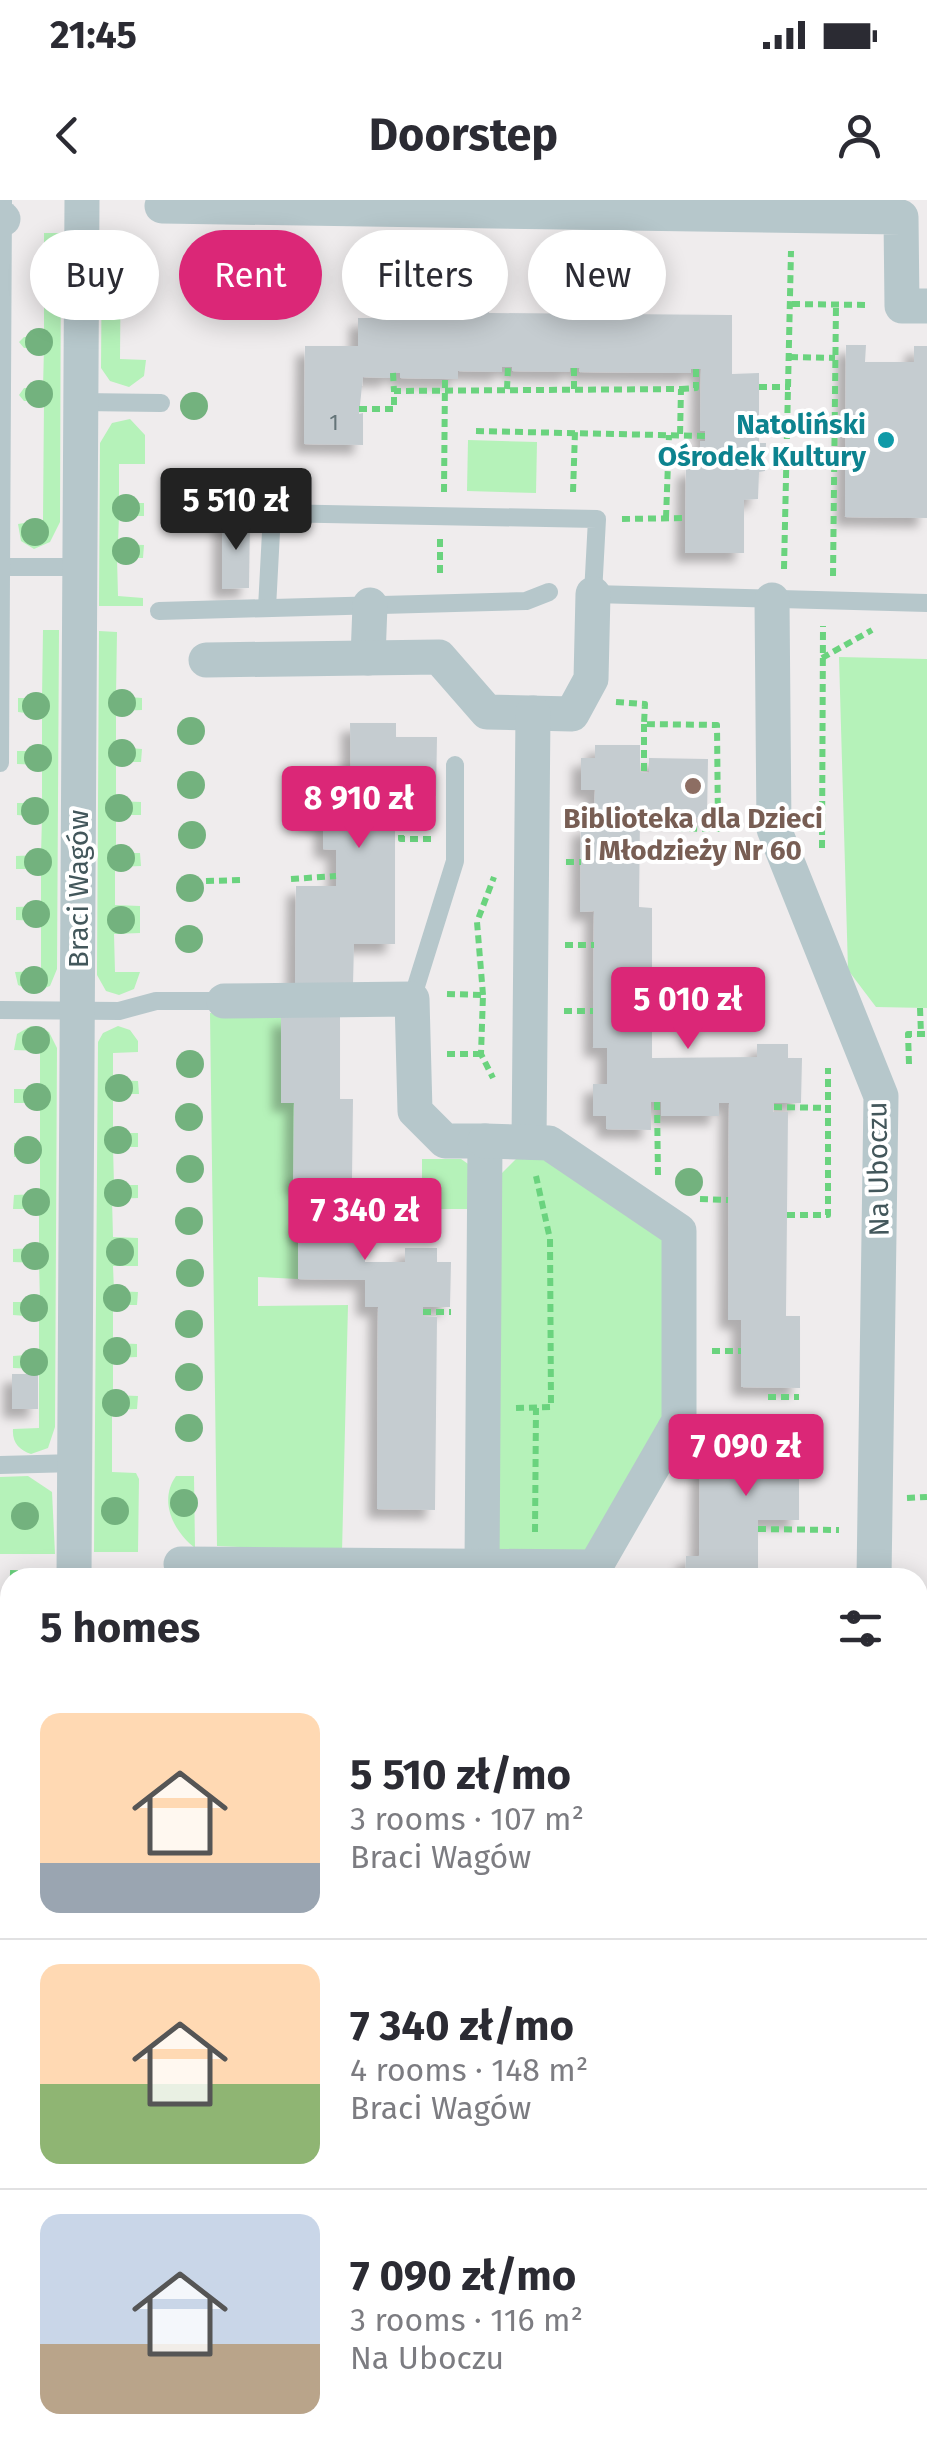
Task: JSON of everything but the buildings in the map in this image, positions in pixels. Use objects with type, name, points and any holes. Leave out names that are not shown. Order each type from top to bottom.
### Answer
[{"type":"street","name":"Braci Wagów","points":[[61,1568],[75,1463],[82,200]]},
{"type":"street","points":[[162,206],[901,217],[915,306]]},
{"type":"street","points":[[206,660],[439,657],[487,712],[572,714],[591,679],[593,594]]},
{"type":"street","name":"Na Uboczu","points":[[778,600],[774,829],[881,1096],[874,1568]]},
{"type":"street","points":[[368,658],[370,605]]},
{"type":"street","points":[[529,1142],[533,713]]},
{"type":"street","points":[[182,1564],[595,1567],[679,1422],[680,1231],[549,1143],[445,1141],[415,1111],[412,999],[224,1002]]},
{"type":"street","points":[[482,1566],[485,1141]]},
{"type":"lane","points":[[0,763],[2,212]]},
{"type":"lane","points":[[81,402],[161,403]]},
{"type":"lane","points":[[267,608],[272,513],[597,519],[593,594],[927,603]]},
{"type":"lane","points":[[1,567],[79,567]]},
{"type":"lane","points":[[159,611],[526,602],[550,592]]},
{"type":"lane","points":[[412,999],[446,898],[455,838],[456,766]]},
{"type":"lane","points":[[0,1010],[118,1011],[156,1001],[224,1002]]},
{"type":"lane","points":[[0,1465],[75,1463]]},
{"type":"path","points":[[778,600],[790,387],[790,216]]},
{"type":"path","points":[[792,304],[915,306]]},
{"type":"path","points":[[822,867],[821,658],[824,618],[833,600],[836,305]]},
{"type":"path","points":[[790,357],[835,358]]},
{"type":"path","points":[[507,389],[508,367]]},
{"type":"path","points":[[574,368],[574,390]]},
{"type":"path","points":[[394,390],[698,388],[696,369]]},
{"type":"path","points":[[359,408],[394,409],[393,373]]},
{"type":"path","points":[[440,602],[445,378]]},
{"type":"path","points":[[759,388],[790,387]]},
{"type":"path","points":[[680,436],[681,388]]},
{"type":"path","points":[[476,431],[705,436]]},
{"type":"path","points":[[572,518],[575,432]]},
{"type":"path","points":[[666,518],[669,436]]},
{"type":"path","points":[[206,511],[272,513]]},
{"type":"path","points":[[597,519],[686,518]]},
{"type":"path","points":[[580,700],[645,704],[644,772]]},
{"type":"path","points":[[644,724],[717,725],[718,829],[662,828]]},
{"type":"path","points":[[402,796],[401,839],[455,838]]},
{"type":"path","points":[[496,1086],[481,1054],[483,995],[478,922],[499,862]]},
{"type":"path","points":[[291,879],[336,876]]},
{"type":"path","points":[[206,881],[244,880]]},
{"type":"path","points":[[412,999],[422,993],[483,995]]},
{"type":"path","points":[[920,1008],[921,1034]]},
{"type":"path","points":[[656,1102],[657,1156]]},
{"type":"path","points":[[774,1107],[830,1108],[828,1215],[787,1215]]},
{"type":"path","points":[[529,1142],[550,1238],[551,1294],[551,1407],[536,1408],[536,1567]]},
{"type":"path","points":[[366,1214],[414,1215]]},
{"type":"path","points":[[768,1397],[800,1396]]},
{"type":"path","points":[[915,1498],[927,1498]]},
{"type":"path","points":[[758,1529],[846,1530]]},
{"type":"green space","points":[[44,320],[61,320],[60,522],[50,542],[34,549],[21,541],[18,524],[43,520],[44,401],[24,401],[19,395],[24,388],[43,388],[44,348],[24,348],[19,342],[24,337],[44,337]]},
{"type":"green space","points":[[101,320],[120,320],[120,359],[146,360],[144,376],[129,387],[110,381],[101,368]]},
{"type":"green space","points":[[130,419],[145,435],[145,464],[119,464],[119,503],[144,503],[144,516],[119,516],[118,544],[144,545],[143,558],[117,558],[118,596],[143,598],[143,606],[99,606],[100,443],[112,423]]},
{"type":"green space","points":[[468,440],[537,442],[536,493],[467,491]]},
{"type":"green space","points":[[43,630],[59,630],[57,969],[50,986],[34,992],[18,985],[15,972],[41,971],[41,921],[16,920],[16,907],[41,906],[41,869],[16,869],[16,856],[41,855],[42,817],[17,815],[17,803],[42,803],[42,765],[17,764],[17,751],[42,751],[42,715],[18,712],[18,698],[42,698]]},
{"type":"green space","points":[[99,631],[117,632],[116,696],[142,698],[142,710],[116,711],[116,747],[142,749],[141,762],[116,762],[116,801],[141,802],[141,815],[116,815],[116,853],[140,853],[141,866],[115,867],[115,905],[140,906],[140,933],[114,934],[115,972],[140,972],[134,989],[119,995],[106,991],[97,975]]},
{"type":"green space","points":[[839,657],[927,659],[927,1008],[876,1007],[848,970]]},
{"type":"green space","points":[[210,1013],[281,1017],[281,1103],[294,1103],[294,1185],[307,1184],[307,1220],[298,1221],[298,1279],[258,1277],[258,1306],[348,1305],[342,1552],[217,1546]]},
{"type":"green space","points":[[31,1026],[49,1032],[57,1048],[55,1427],[48,1448],[31,1454],[17,1445],[13,1429],[39,1428],[39,1369],[13,1368],[13,1356],[39,1354],[39,1317],[13,1315],[13,1302],[40,1302],[39,1263],[13,1262],[13,1249],[39,1248],[39,1209],[13,1209],[14,1195],[40,1194],[40,1157],[14,1157],[14,1143],[40,1142],[40,1103],[14,1103],[14,1089],[40,1089],[40,1051],[14,1050],[17,1034]]},
{"type":"green space","points":[[118,1026],[130,1030],[138,1041],[138,1052],[113,1053],[113,1080],[138,1081],[139,1094],[113,1094],[113,1133],[138,1133],[138,1147],[113,1147],[114,1185],[138,1185],[138,1198],[112,1199],[113,1237],[138,1238],[138,1266],[113,1266],[114,1291],[138,1292],[137,1305],[113,1305],[113,1343],[137,1344],[137,1357],[113,1358],[113,1395],[138,1396],[137,1409],[112,1410],[112,1472],[136,1473],[139,1479],[138,1552],[94,1552],[98,1042],[103,1033]]},
{"type":"green space","points":[[517,1158],[556,1160],[670,1237],[668,1413],[589,1556],[493,1555],[492,1183]]},
{"type":"green space","points":[[422,1159],[461,1159],[474,1168],[474,1209],[422,1209]]},
{"type":"green space","points":[[28,1476],[52,1492],[55,1554],[0,1554],[0,1477]]},
{"type":"green space","points":[[176,1476],[194,1476],[195,1548],[181,1534],[171,1515],[168,1496]]},
{"type":"place","name":"Natoliński Ośrodek Kultury","points":[[886,440]]},
{"type":"place","name":"Biblioteka dla Dzieci i Młodzieży Nr 60","points":[[693,786]]}]
